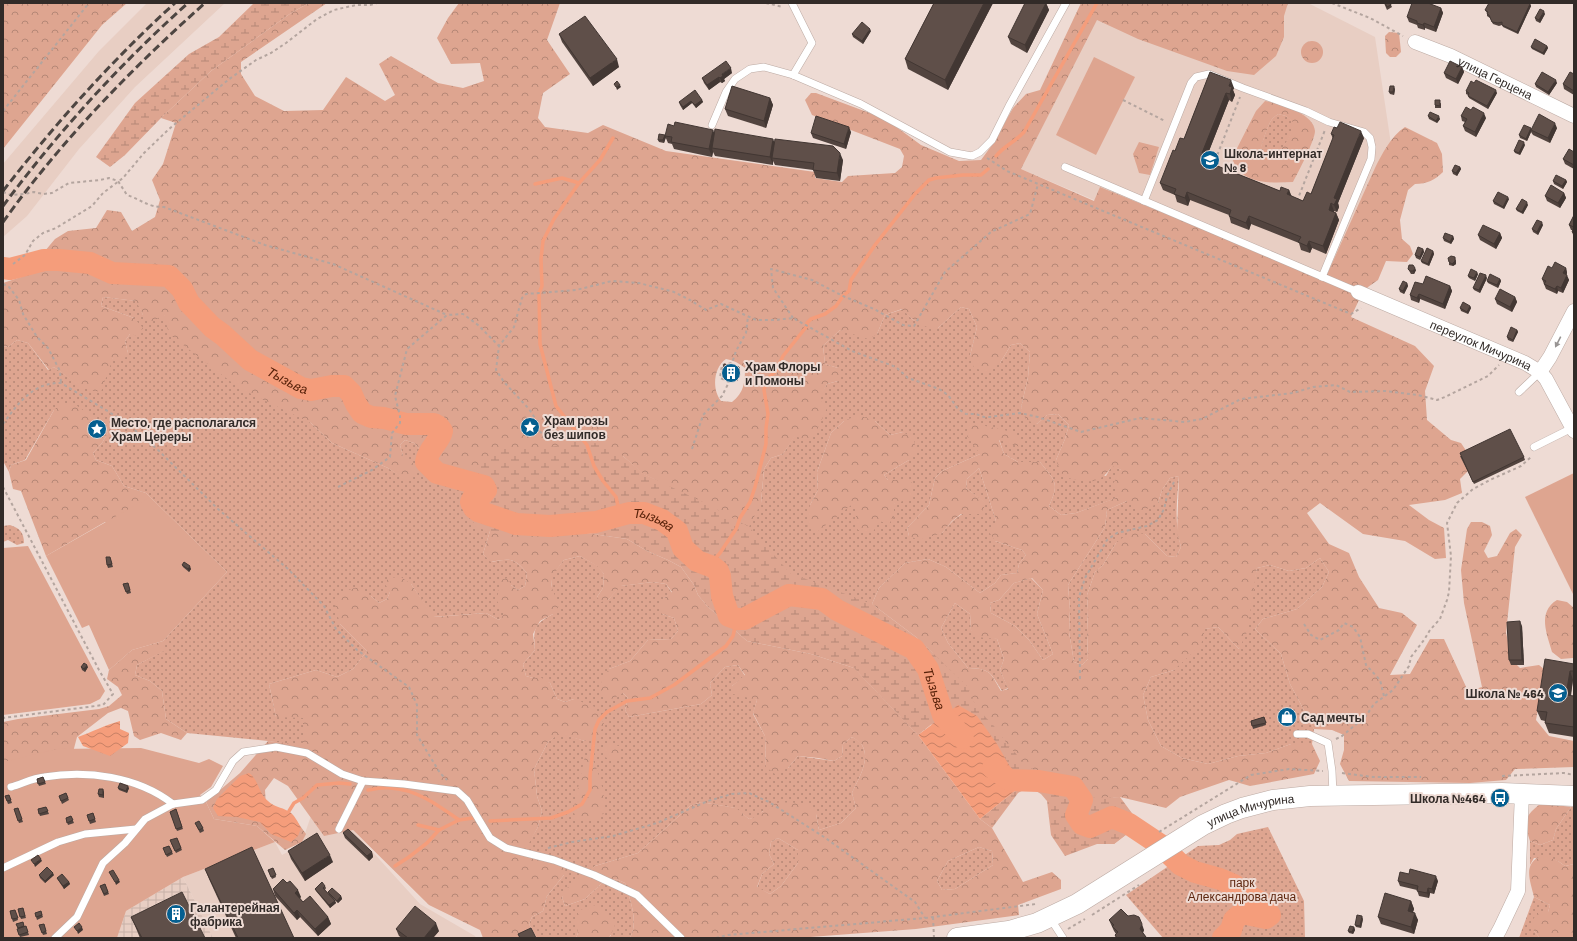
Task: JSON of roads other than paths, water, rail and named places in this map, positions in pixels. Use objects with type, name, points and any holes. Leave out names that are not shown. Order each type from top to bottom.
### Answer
[{"type":"main road","name":"улица Мичурина","points":[[957,938],[1009,931],[1050,918],[1077,904],[1203,825],[1226,814],[1258,804],[1288,798],[1333,795],[1522,793],[1574,796]]},
{"type":"street","name":"улица Герцена","points":[[1415,42],[1451,56],[1574,116]]},
{"type":"street","name":"переулок Мичурина","points":[[1358,292],[1525,363],[1540,372],[1551,387],[1573,430]]},
{"type":"street","points":[[1540,372],[1550,357],[1574,311]]},
{"type":"street","points":[[1495,938],[1518,891],[1522,793]]},
{"type":"lane","points":[[712,126],[726,92],[735,79],[750,69],[764,67],[793,75],[861,104],[950,152],[972,156],[980,152],[992,140],[1016,93],[1066,3]]},
{"type":"lane","points":[[793,75],[812,43],[794,6]]},
{"type":"lane","points":[[1144,201],[1191,83],[1196,77],[1209,74],[1306,111],[1329,122],[1364,132],[1370,138],[1372,147],[1371,159],[1322,277]]},
{"type":"lane","points":[[1065,167],[1358,292]]},
{"type":"lane","points":[[1519,392],[1540,372]]},
{"type":"lane","points":[[1534,447],[1573,430]]},
{"type":"lane","points":[[1298,734],[1308,734],[1328,743],[1332,772],[1333,795]]},
{"type":"lane","points":[[55,938],[77,917],[103,863],[125,843],[145,819],[173,804],[202,800],[216,790],[233,761],[243,752],[276,747],[308,753],[342,774],[363,782],[404,784],[457,791],[468,800],[490,838],[506,848],[554,860],[594,875],[637,895],[681,938]]},
{"type":"lane","points":[[11,787],[42,777],[78,774],[117,778],[160,793],[173,804]]},
{"type":"lane","points":[[338,829],[363,782]]},
{"type":"lane","points":[[3,868],[58,842],[85,834],[136,829]]},
{"type":"lane","points":[[1050,918],[1063,938]]},
{"type":"water","points":[[958,705],[977,716],[997,744],[1018,781],[1016,790],[980,819],[918,735]]},
{"type":"water","points":[[120,721],[120,729],[129,733],[128,743],[110,756],[83,746],[78,737],[109,724]]},
{"type":"water","points":[[249,773],[255,779],[262,794],[270,803],[290,812],[294,816],[301,828],[298,836],[291,842],[271,834],[260,822],[237,817],[218,816],[213,808],[217,799],[240,776]]},
{"type":"waterway","points":[[996,156],[1002,149],[1017,139],[1024,132],[1097,3]]},
{"type":"waterway","points":[[613,138],[600,160],[579,183],[554,219],[543,241],[541,259],[542,286],[539,293],[540,344],[556,406],[587,445],[594,466],[603,481],[616,497],[620,515]]},
{"type":"waterway","points":[[705,564],[714,560],[720,553],[736,529],[740,518],[750,502],[766,444],[768,414],[764,390],[767,379],[776,371],[783,356],[811,319],[825,314],[836,306],[843,296],[849,291],[851,280],[875,245],[915,194],[929,180],[963,175],[981,175],[988,169]]},
{"type":"waterway","points":[[535,184],[562,178],[579,183]]},
{"type":"waterway","name":"Тызьва","points":[[3,268],[10,269],[44,260],[59,260],[90,263],[112,273],[169,276],[182,289],[189,303],[212,327],[250,360],[301,388],[311,390],[332,386],[344,386],[351,393],[362,413],[371,417],[384,418],[406,424],[434,424],[439,427],[442,431],[441,435],[429,453],[426,462],[437,473],[484,486],[486,490],[483,494],[473,498],[471,502],[474,508],[478,511],[516,524],[550,526],[596,522],[629,513],[644,513],[662,520],[677,531],[683,548],[697,561],[713,567],[718,571],[722,596],[729,616],[737,619],[744,619],[789,595],[822,599],[837,610],[914,649],[928,669],[943,715],[963,738]]},
{"type":"waterway","points":[[490,821],[551,818],[568,812],[582,804],[590,790],[595,729],[599,720],[607,712],[627,701],[650,698],[674,685],[726,646],[733,636],[737,619]]},
{"type":"waterway","name":"Тызьва","points":[[993,768],[1009,780],[1039,781],[1073,787],[1082,800],[1076,815],[1082,824],[1090,827],[1112,817],[1129,824],[1159,844],[1181,865],[1195,872],[1220,879],[1234,885],[1243,893],[1260,902],[1270,915],[1266,918],[1242,913],[1234,920],[1231,930],[1223,938]]},
{"type":"waterway","points":[[289,811],[294,803],[303,798],[317,785],[339,783],[350,784]]},
{"type":"waterway","points":[[368,790],[387,788],[409,791],[435,804],[459,820]]},
{"type":"waterway","points":[[395,866],[427,843],[439,830],[459,820],[473,818]]},
{"type":"waterway","points":[[418,825],[439,830]]},
{"type":"railway","points":[[3,191],[43,141],[85,93],[129,47],[175,3]]},
{"type":"railway","points":[[3,206],[68,125],[138,50],[188,3]]},
{"type":"railway","points":[[3,222],[25,192],[98,107],[150,54],[205,3]]},
{"type":"place","name":"Школа-интернат № 8","points":[[1210,160]]},
{"type":"place","name":"Храм Флоры и Помоны","points":[[731,373]]},
{"type":"place","name":"Храм розы без шипов","points":[[530,427]]},
{"type":"place","name":"Место, где располагался Храм Цереры","points":[[97,429]]},
{"type":"place","name":"Школа № 464","points":[[1558,693]]},
{"type":"place","name":"Сад мечты","points":[[1287,717]]},
{"type":"place","name":"Школа №464","points":[[1500,798]]},
{"type":"place","name":"Галантерейная фабрика","points":[[176,914]]},
{"type":"park label","name":"парк Александрова дача","points":[[1242,889]]}]
